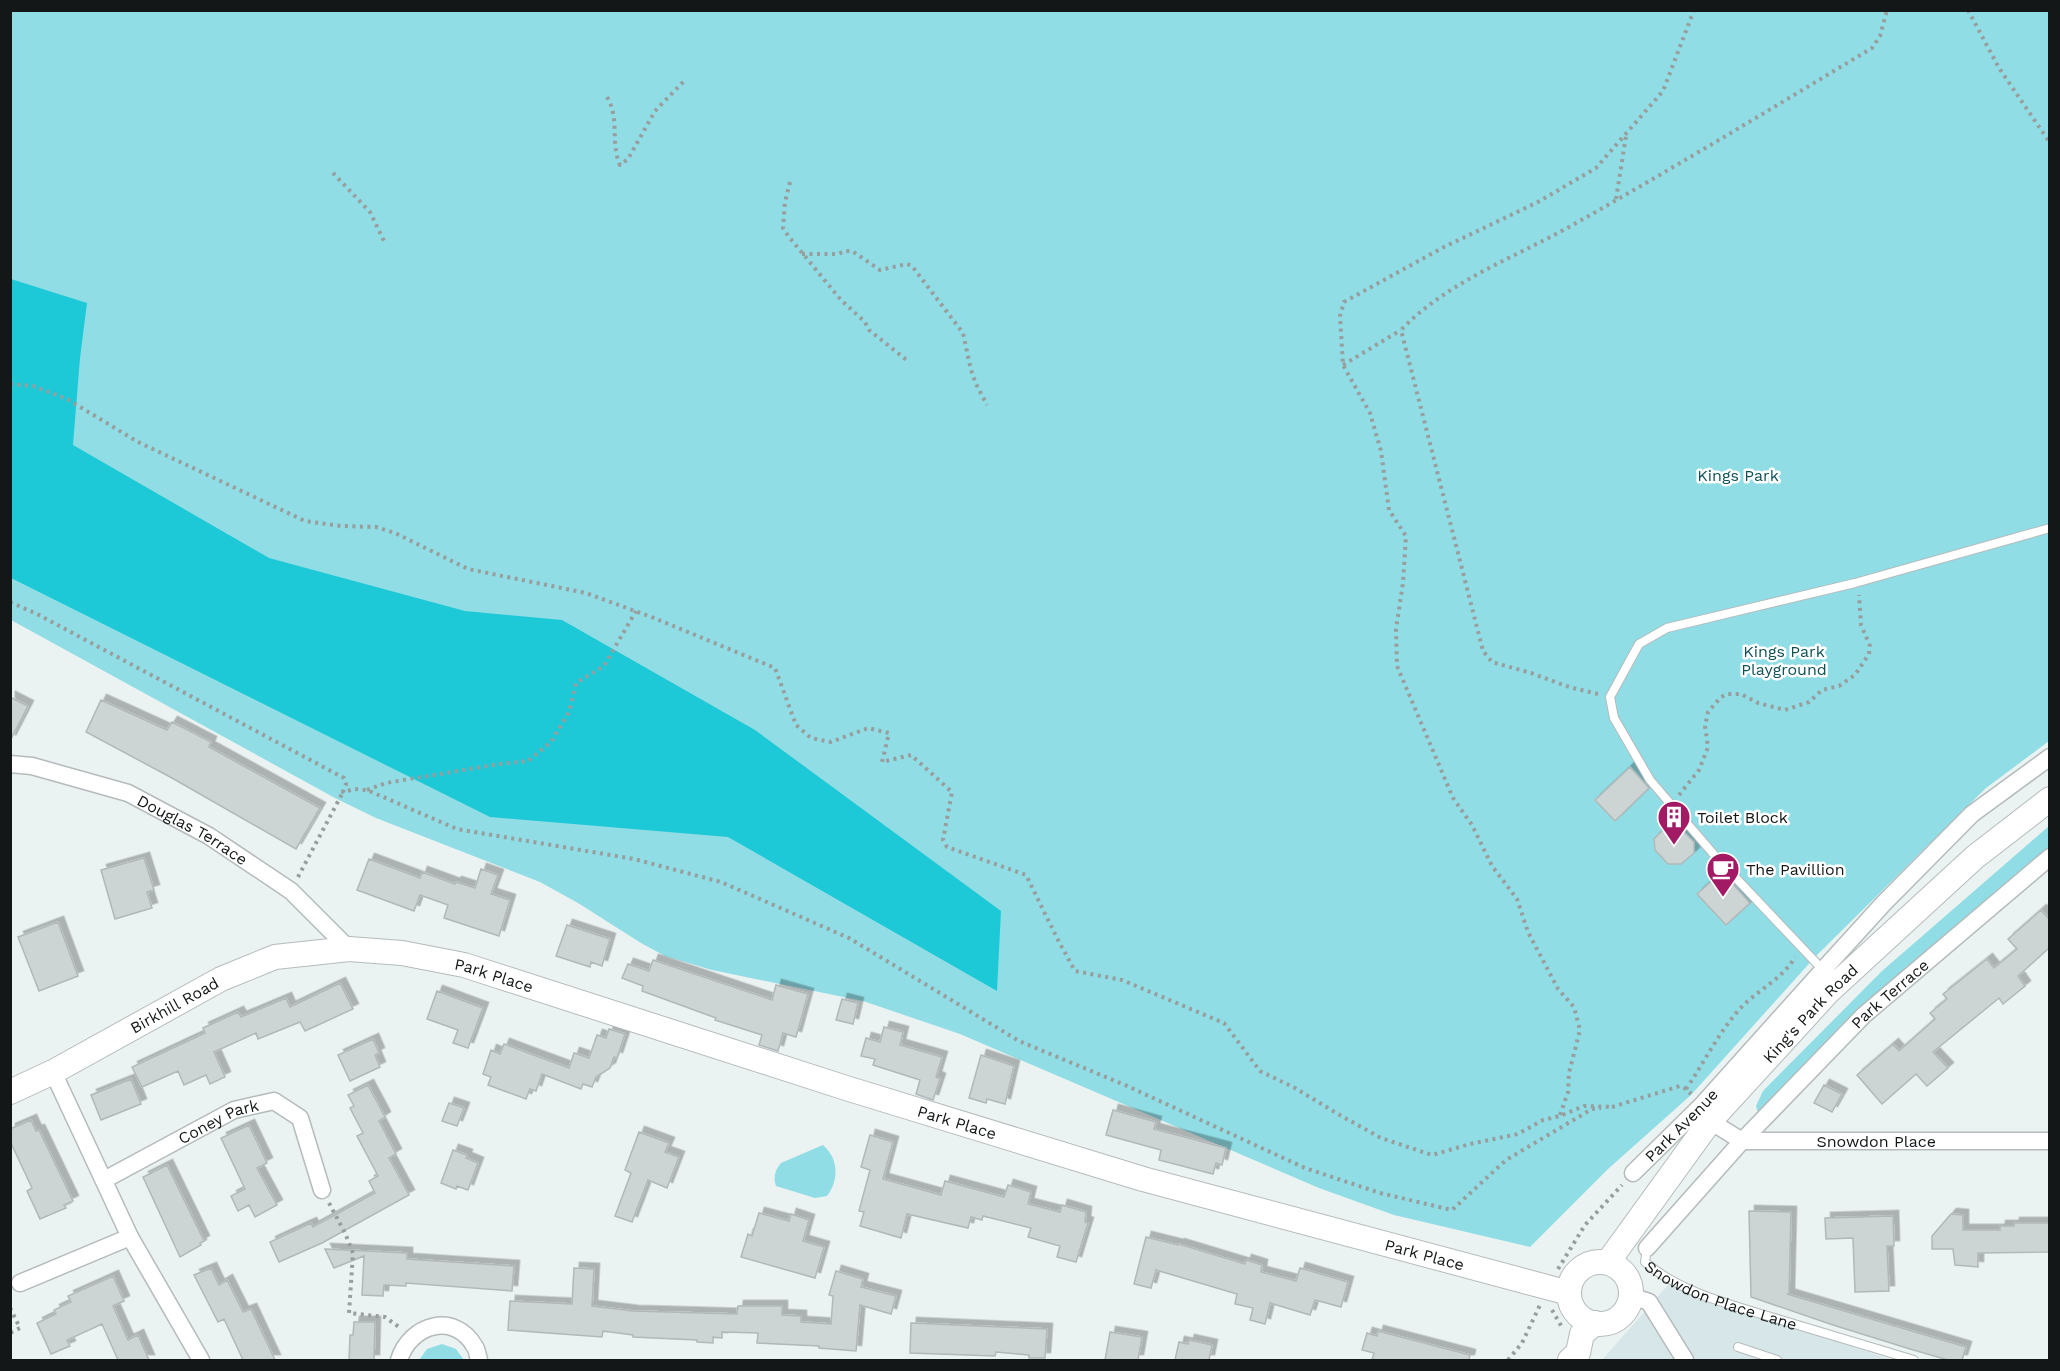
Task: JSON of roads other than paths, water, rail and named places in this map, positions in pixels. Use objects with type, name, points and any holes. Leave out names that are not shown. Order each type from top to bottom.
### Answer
[{"type":"street","points":[[1830,977],[1883,904],[1972,814],[2049,757]]},
{"type":"street","name":"Douglas Terrace","points":[[10,765],[32,766],[128,793],[209,836],[291,891],[349,949]]},
{"type":"street","name":"King's Park Road","points":[[1608,1262],[1706,1113],[1830,977],[2049,799]]},
{"type":"street","name":"Park Terrace","points":[[1742,1141],[1864,1015],[2049,857]]},
{"type":"street","name":"Birkhill Road","points":[[10,1092],[53,1072],[221,979],[275,957],[349,949]]},
{"type":"street","name":"Park Place","points":[[349,949],[402,953],[464,965],[846,1088],[1143,1179],[1558,1290]]},
{"type":"street","points":[[53,1072],[130,1237],[201,1360]]},
{"type":"street","name":"Coney Park","points":[[104,1180],[234,1110],[274,1101],[300,1118],[322,1190]]},
{"type":"street","points":[[1706,1113],[1742,1141]]},
{"type":"street","name":"Park Avenue","points":[[1633,1173],[1706,1113]]},
{"type":"street","name":"Snowdon Place","points":[[1742,1141],[2049,1142]]},
{"type":"street","name":"Snowdon Place Lane","points":[[1647,1248],[1742,1141]]},
{"type":"street","points":[[20,1283],[130,1237]]},
{"type":"street","points":[[1594,1262],[1608,1262],[1621,1269],[1628,1278],[1631,1296],[1621,1316],[1605,1323],[1595,1323],[1577,1314],[1558,1290],[1571,1284],[1579,1270],[1594,1262]]},
{"type":"street","points":[[1631,1296],[1649,1302],[1685,1360]]},
{"type":"street","points":[[1570,1360],[1578,1353],[1582,1334],[1595,1323]]},
{"type":"street","points":[[399,1360],[404,1346],[412,1337],[421,1330],[435,1326],[449,1327],[462,1333],[475,1347],[479,1360]]},
{"type":"lane","points":[[1830,977],[1716,857],[1650,780],[1614,717],[1610,697],[1639,644],[1667,628],[1855,583],[2049,528]]},
{"type":"lane","name":"Snowdon Place Lane","points":[[1647,1248],[1645,1262],[1657,1272],[1689,1288],[1728,1304],[1914,1360]]},
{"type":"lane","points":[[1738,1347],[1777,1360]]},
{"type":"place","name":"Toilet Block","points":[[1674,846]]},
{"type":"place","name":"The Pavillion","points":[[1723,898]]},
{"type":"park label","name":"Kings Park","points":[[1738,475]]},
{"type":"park label","name":"Kings Park Playground","points":[[1784,660]]}]
